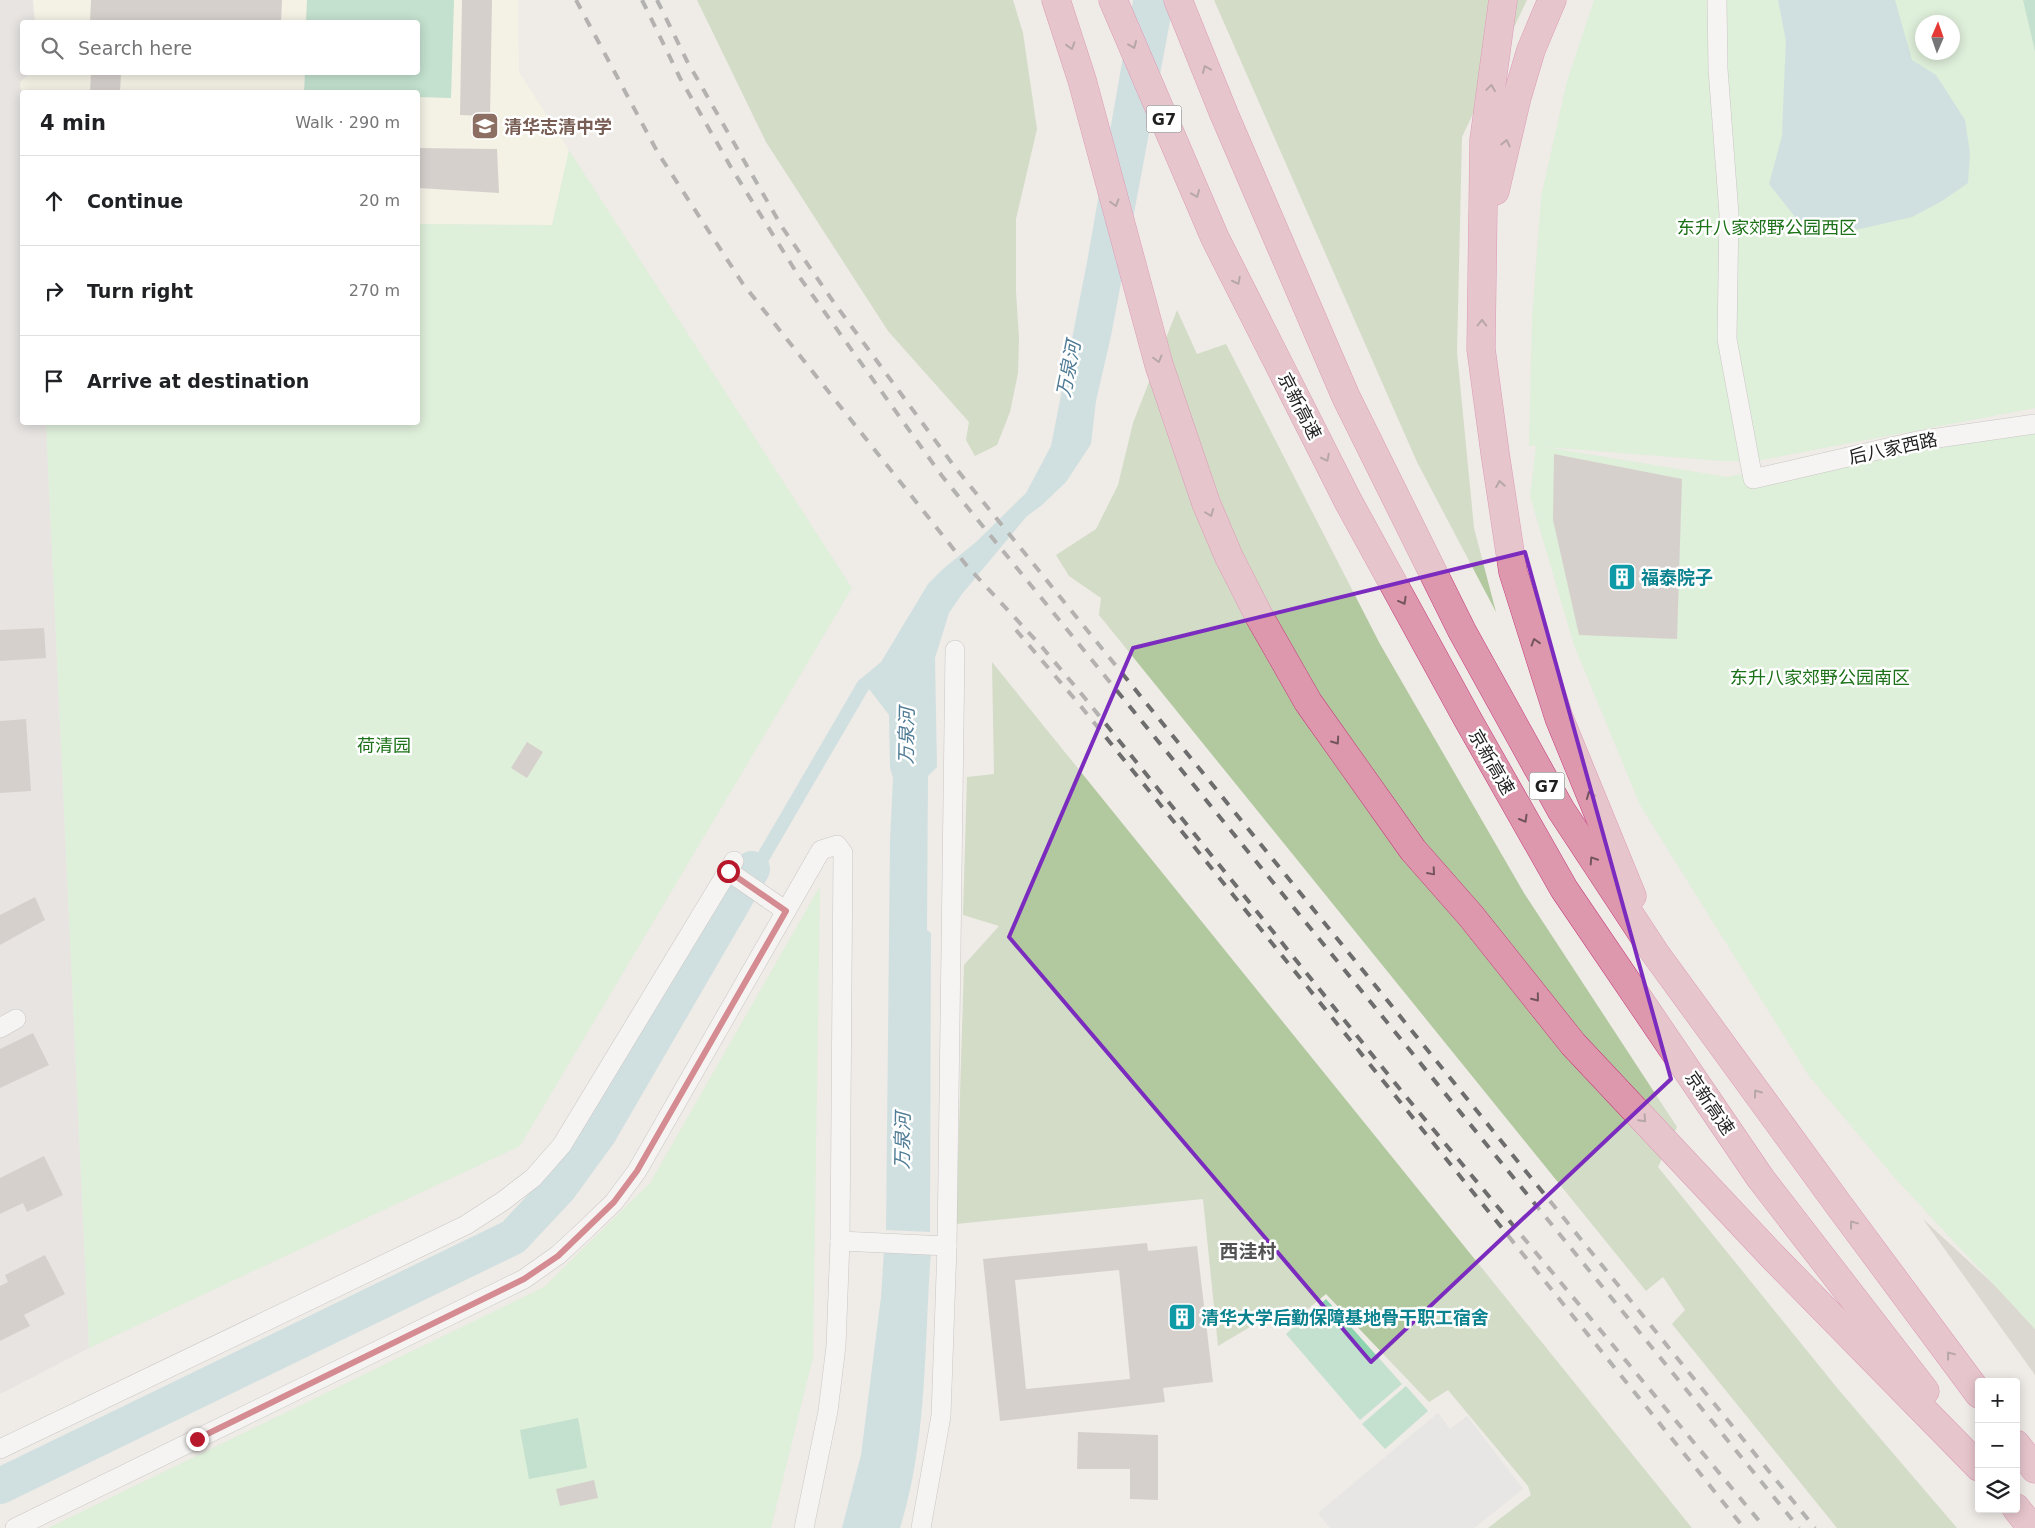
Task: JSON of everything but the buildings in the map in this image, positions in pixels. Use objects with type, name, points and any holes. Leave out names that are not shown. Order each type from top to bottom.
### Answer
[{"type":"highway","points":[[1056,0],[1082,80],[1159,365],[1203,494],[1216,528],[1259,616],[1308,702],[1413,850],[1470,916],[1573,1044],[1774,1258],[1975,1462]]},
{"type":"highway","name":"京新高速","points":[[1113,0],[1215,238],[1348,501],[1466,718],[1564,889],[1761,1179],[1975,1455]]},
{"type":"highway","name":"京新高速","points":[[1178,0],[1224,114],[1346,397],[1462,631],[1561,810],[1655,953],[1975,1389]]},
{"type":"highway","points":[[1503,0],[1484,140],[1482,349],[1514,572],[1559,718],[1655,953]]},
{"type":"highway","points":[[1483,242],[1516,97],[1531,50],[1552,0]]},
{"type":"highway","points":[[2020,1449],[2035,1469]]},
{"type":"highway","points":[[2020,1513],[2032,1528]]},
{"type":"street","name":"后八家西路","points":[[1717,0],[1718,69],[1729,214],[1727,339],[1752,479],[1917,441],[2035,424]]},
{"type":"street","points":[[922,1528],[941,1416],[947,1246],[954,650]]},
{"type":"street","points":[[15,1528],[524,1279],[558,1256],[614,1202],[637,1171],[822,850],[837,845],[843,853],[840,1241],[836,1346],[828,1411],[804,1528]]},
{"type":"street","points":[[0,1449],[466,1224],[518,1190],[533,1178],[562,1145],[733,869],[786,911]]},
{"type":"street","points":[[840,1241],[947,1246]]},
{"type":"highlighted area","points":[[1525,552],[1671,1079],[1371,1362],[1009,937],[1133,648]]},
{"type":"shaded area","points":[[0,0],[33,0],[35,20],[20,20],[20,75],[29,75],[20,82],[20,425],[46,425],[89,1348],[0,1394]]},
{"type":"shaded area","name":"清华志清中学","points":[[33,0],[518,0],[519,72],[569,150],[552,225],[420,224],[420,90],[21,90],[20,82],[28,75],[420,75],[420,20],[35,20]]},
{"type":"shaded area","points":[[1923,1219],[2003,1293],[2035,1329],[2035,1375]]},
{"type":"shaded area","points":[[1438,1413],[1450,1429],[1467,1416],[1523,1489],[1474,1528],[1330,1528],[1318,1513]]},
{"type":"green space","points":[[307,0],[454,0],[451,98],[420,97],[420,90],[304,90],[305,75],[420,75],[420,20],[306,20]]},
{"type":"green space","points":[[697,0],[1013,0],[1023,33],[1037,129],[1016,219],[1018,373],[1010,412],[997,445],[975,456],[966,440],[969,422],[888,331],[766,142]]},
{"type":"green space","points":[[1214,0],[1527,0],[1462,137],[1457,352],[1474,528],[1496,612],[1417,462]]},
{"type":"green space","points":[[1594,0],[2035,0],[2035,408],[1756,461],[1722,461],[1545,447],[1727,477],[2035,415],[2035,1329],[1894,1177],[1809,1076],[1640,805],[1574,645],[1530,496],[1536,446],[1529,446],[1532,318],[1541,197],[1567,81]]},
{"type":"green space","points":[[2023,0],[2035,0],[2035,51]]},
{"type":"green space","name":"荷清园","points":[[569,150],[852,588],[520,1146],[89,1348],[46,425],[420,425],[420,224],[552,225]]},
{"type":"green space","points":[[1177,310],[1197,354],[1226,344],[1380,644],[1524,893],[1677,1127],[1658,1167],[1838,1389],[1957,1528],[1837,1528],[1672,1324],[1685,1310],[1663,1277],[1646,1291],[1099,615],[1101,598],[1069,576],[1056,555],[1096,529],[1118,485],[1133,423]]},
{"type":"green space","points":[[992,662],[1692,1528],[1488,1528],[1531,1495],[1528,1486],[1448,1390],[1429,1402],[1326,1294],[1304,1312],[1284,1307],[1218,1346],[1203,1199],[956,1224],[964,965],[999,926],[963,915],[967,777],[994,774]]},
{"type":"green space","points":[[820,886],[813,1357],[771,1528],[48,1528],[544,1287],[650,1183]]},
{"type":"green space","points":[[1326,1299],[1402,1384],[1360,1420],[1286,1334]]},
{"type":"green space","points":[[1406,1386],[1428,1411],[1385,1449],[1362,1424]]},
{"type":"green space","points":[[578,1418],[587,1468],[529,1479],[520,1430]]},
{"type":"water","name":"万泉河","points":[[1133,0],[1174,0],[1111,336],[1096,401],[1091,444],[1066,482],[1042,505],[1027,516],[962,594],[949,613],[935,658],[937,767],[928,776],[927,930],[931,933],[930,1232],[886,1230],[890,840],[893,778],[890,768],[889,715],[869,689],[736,917],[724,911],[858,681],[881,662],[928,584],[976,542],[1026,493],[1051,446],[1087,262]]},
{"type":"water","points":[[1778,0],[1895,0],[1912,60],[1936,75],[1965,120],[1970,153],[1968,183],[1942,201],[1912,217],[1860,229],[1822,231],[1796,218],[1769,184],[1782,136],[1786,41]]},
{"type":"water","points":[[884,1250],[931,1251],[923,1391],[916,1460],[900,1528],[842,1528],[861,1455],[881,1297]]},
{"type":"waterway","points":[[0,1486],[513,1237],[559,1188],[599,1133],[752,869]]},
{"type":"railway","points":[[576,0],[658,153],[743,284],[967,566],[1042,647],[1084,697],[1403,1093],[1765,1528]]},
{"type":"railway","points":[[642,0],[680,78],[732,169],[798,275],[942,476],[1799,1528]]},
{"type":"railway","points":[[657,0],[687,61],[782,227],[835,304],[954,466],[1815,1528]]},
{"type":"railway","points":[[1016,630],[1079,704],[1744,1528]]},
{"type":"place","name":"清华志清中学","points":[[485,126]]},
{"type":"place","name":"福泰院子","points":[[1622,577]]},
{"type":"place","name":"清华大学后勤保障基地骨干职工宿舍","points":[[1182,1317]]},
{"type":"district","name":"西洼村","points":[[1248,1251]]},
{"type":"route","points":[[197,1439],[524,1279],[558,1256],[614,1202],[637,1171],[786,911],[728,871]]},
{"type":"park label","name":"东升八家郊野公园西区","points":[[1767,227]]},
{"type":"park label","name":"东升八家郊野公园南区","points":[[1820,677]]}]
